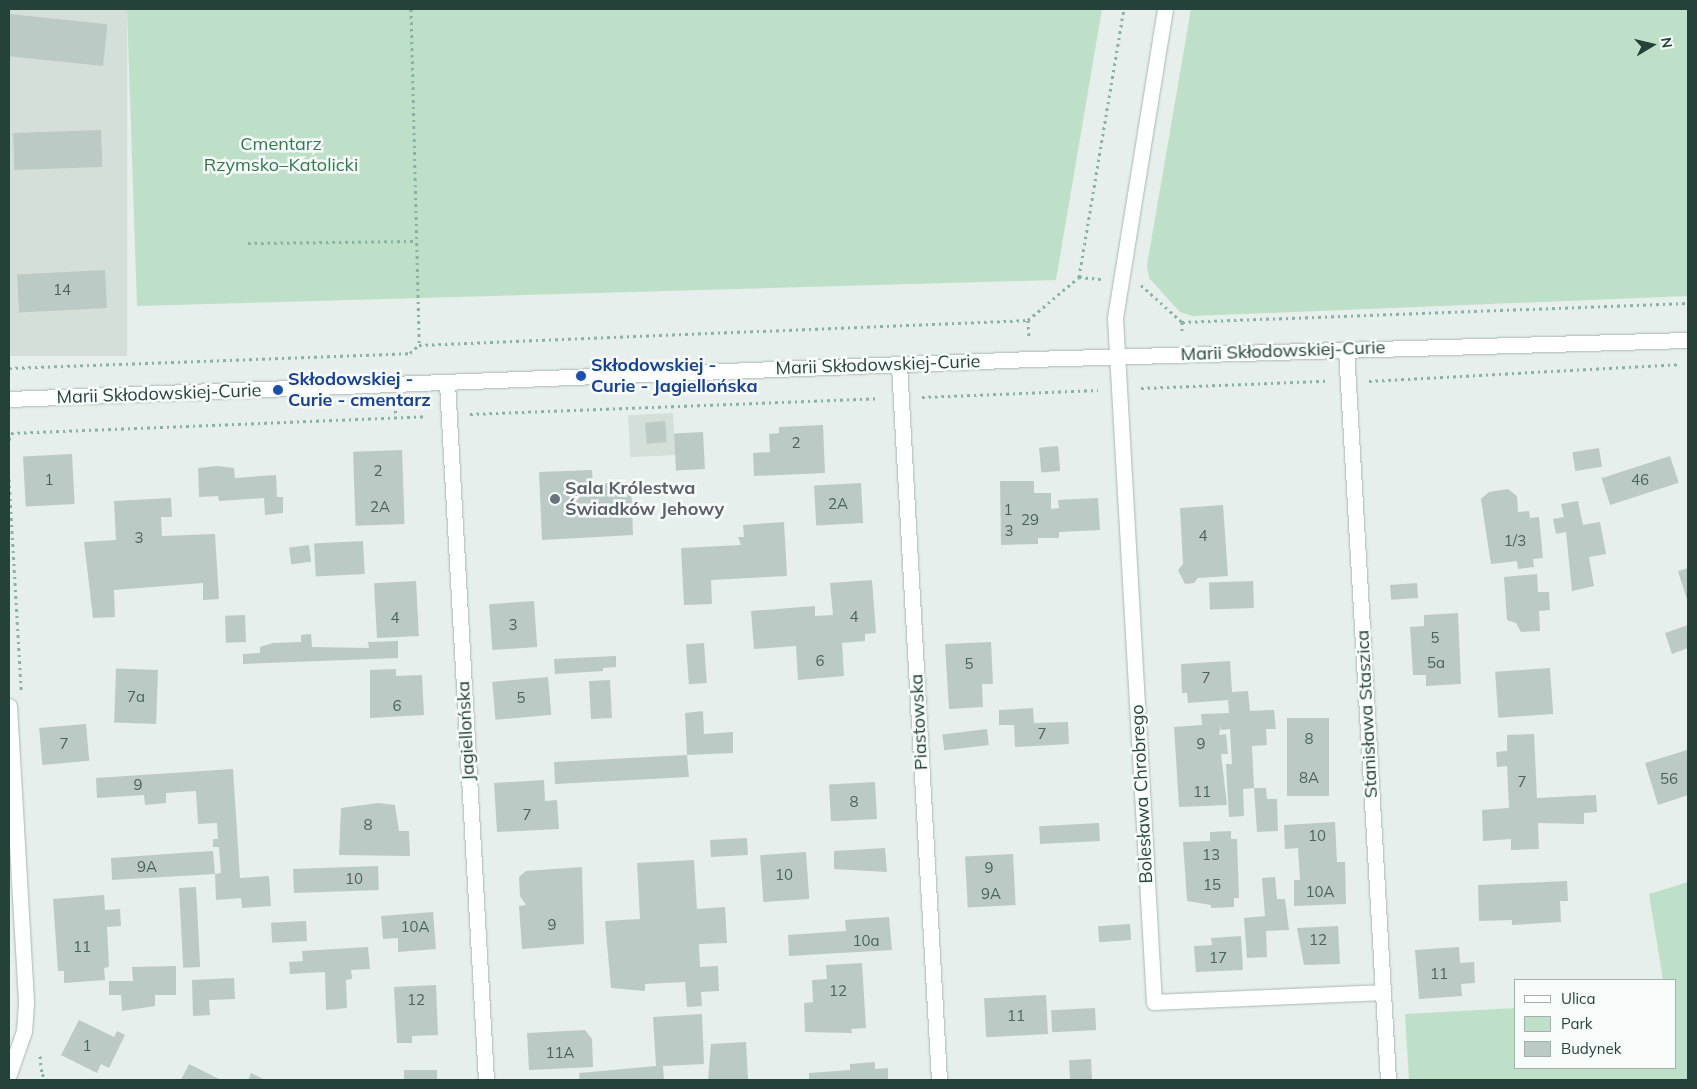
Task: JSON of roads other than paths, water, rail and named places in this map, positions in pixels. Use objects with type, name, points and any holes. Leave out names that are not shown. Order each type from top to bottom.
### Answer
[{"type":"street","name":"Bolesława Chrobrego","points":[[1165,9],[1115,318],[1154,1002],[1383,992]]},
{"type":"street","name":"Marii Skłodowskiej-Curie","points":[[9,399],[1117,356],[1346,348],[1688,340]]},
{"type":"street","name":"Stanisława Staszica","points":[[1346,348],[1388,1080]]},
{"type":"street","name":"Piastowska","points":[[899,365],[939,1080]]},
{"type":"street","name":"Jagiellońska","points":[[447,382],[486,1080]]},
{"type":"street","points":[[9,706],[26,1003],[24,1031],[9,1074]]},
{"type":"place","name":"Skłodowskiej - Curie - Jagiellońska","points":[[581,376]]},
{"type":"place","name":"Skłodowskiej - Curie - cmentarz","points":[[278,390]]},
{"type":"place","name":"Sala Królestwa Świadków Jehowy","points":[[555,499]]},
{"type":"park label","name":"Cmentarz Rzymsko–Katolicki","points":[[281,155]]}]
